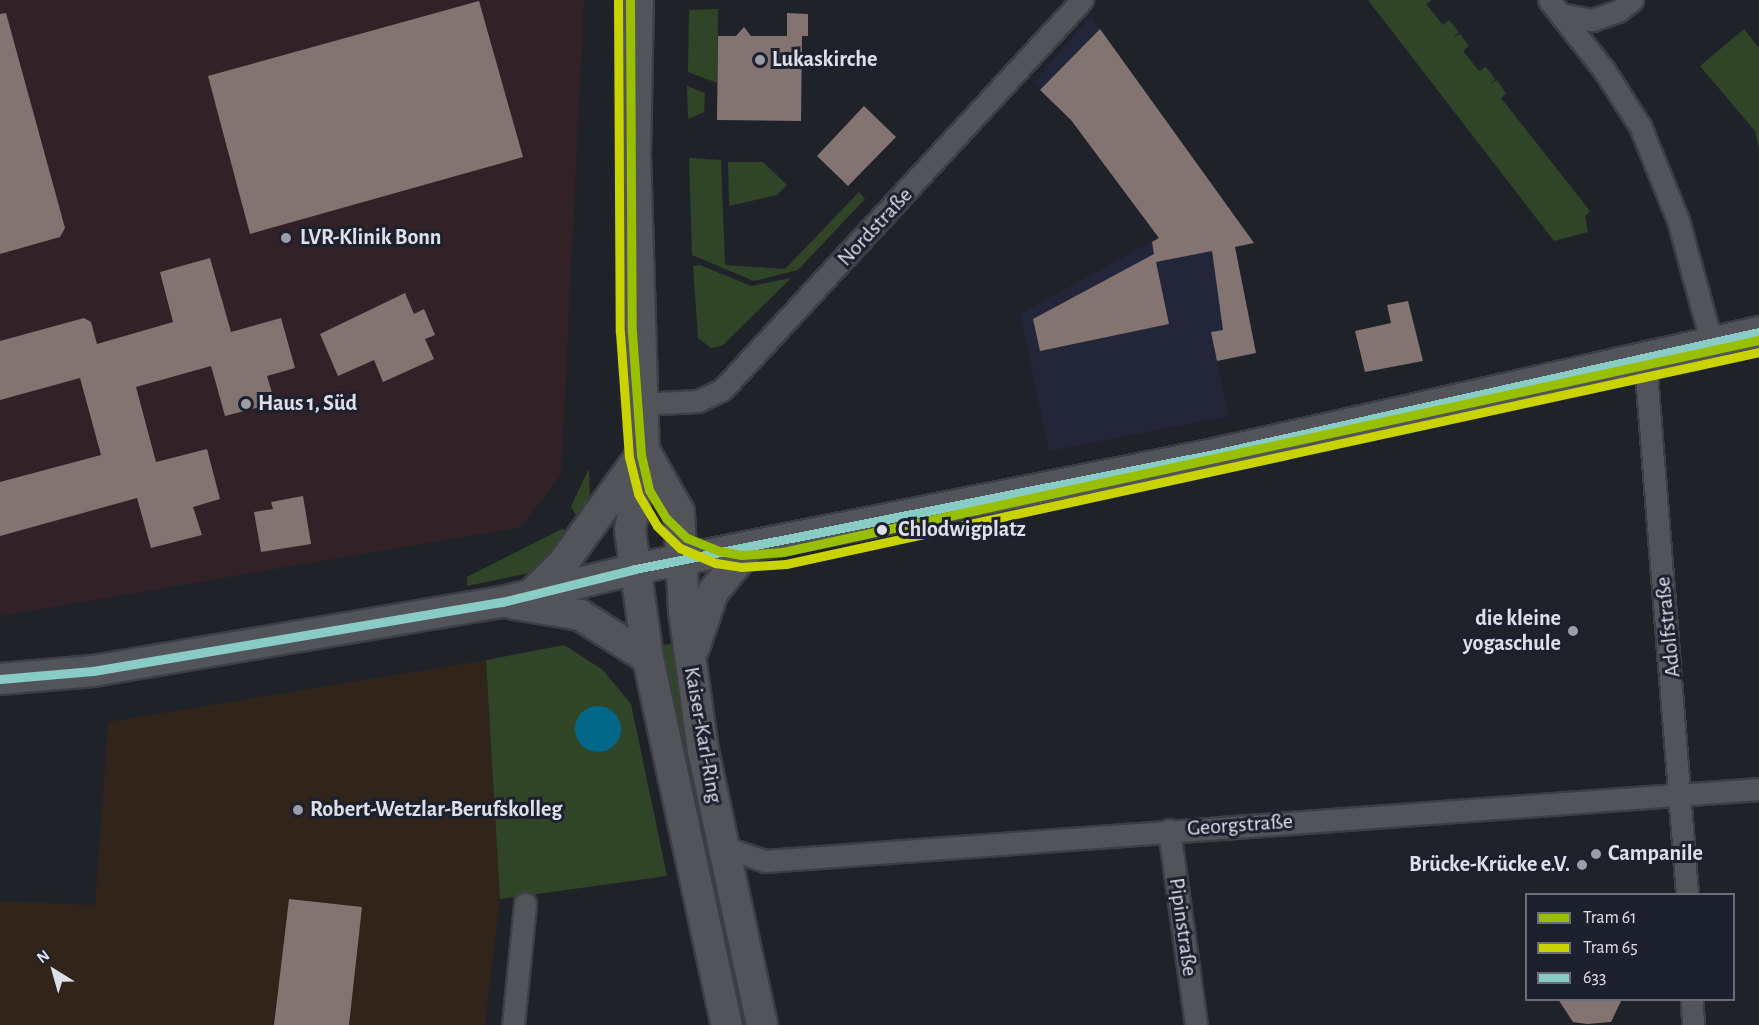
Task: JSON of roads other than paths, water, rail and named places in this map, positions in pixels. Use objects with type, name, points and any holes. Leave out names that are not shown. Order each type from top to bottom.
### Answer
[{"type":"main road","name":"Kaiser-Karl-Ring","points":[[638,0],[640,404],[644,450],[630,530],[648,658],[727,1025]]},
{"type":"main road","points":[[0,679],[93,671],[502,602],[637,569],[749,548],[1645,360],[1759,332]]},
{"type":"main road","name":"Kaiser-Karl-Ring","points":[[644,450],[679,512],[680,562],[690,666],[723,847],[762,1025]]},
{"type":"main road","points":[[531,595],[563,563],[644,450]]},
{"type":"main road","points":[[630,530],[650,560],[680,562]]},
{"type":"main road","points":[[690,666],[713,592],[749,548]]},
{"type":"main road","points":[[637,569],[662,576],[684,612]]},
{"type":"main road","points":[[502,602],[580,615],[648,658]]},
{"type":"street","name":"Nordstraße","points":[[640,404],[698,401],[722,390],[767,345],[1082,0]]},
{"type":"street","points":[[1555,7],[1592,20],[1618,11],[1632,0]]},
{"type":"street","points":[[1555,7],[1640,126],[1678,220],[1712,344]]},
{"type":"street","name":"Adolfstraße","points":[[1645,360],[1683,795],[1687,893]]},
{"type":"street","name":"Georgstraße","points":[[723,847],[765,861],[1759,789]]},
{"type":"street","name":"Pipinstraße","points":[[1169,830],[1196,1025]]},
{"type":"street","points":[[513,1025],[525,904]]},
{"type":"street","points":[[1692,1001],[1693,1025]]},
{"type":"water","points":[[598,706],[607,707],[615,712],[620,720],[620,738],[615,746],[607,751],[598,752],[589,751],[581,746],[576,738],[575,729],[576,720],[581,712],[589,707]]},
{"type":"tram line","name":"65","points":[[618,0],[620,332],[629,457],[638,494],[657,526],[680,548],[716,563],[741,567],[786,564],[1759,352]]},
{"type":"tram line","name":"61","points":[[630,0],[632,332],[641,455],[649,490],[666,518],[687,538],[719,551],[742,555],[783,552],[1759,340]]},
{"type":"place","name":"Lukaskirche","points":[[760,60]]},
{"type":"place","name":"LVR-Klinik Bonn","points":[[286,238]]},
{"type":"place","name":"Haus 1, Süd","points":[[246,404]]},
{"type":"place","name":"Chlodwigplatz","points":[[882,530]]},
{"type":"place","name":"die kleine yogaschule","points":[[1573,631]]},
{"type":"place","name":"Robert-Wetzlar-Berufskolleg","points":[[298,810]]},
{"type":"place","name":"Campanile","points":[[1596,854]]},
{"type":"place","name":"Brücke-Krücke e.V.","points":[[1582,865]]}]
